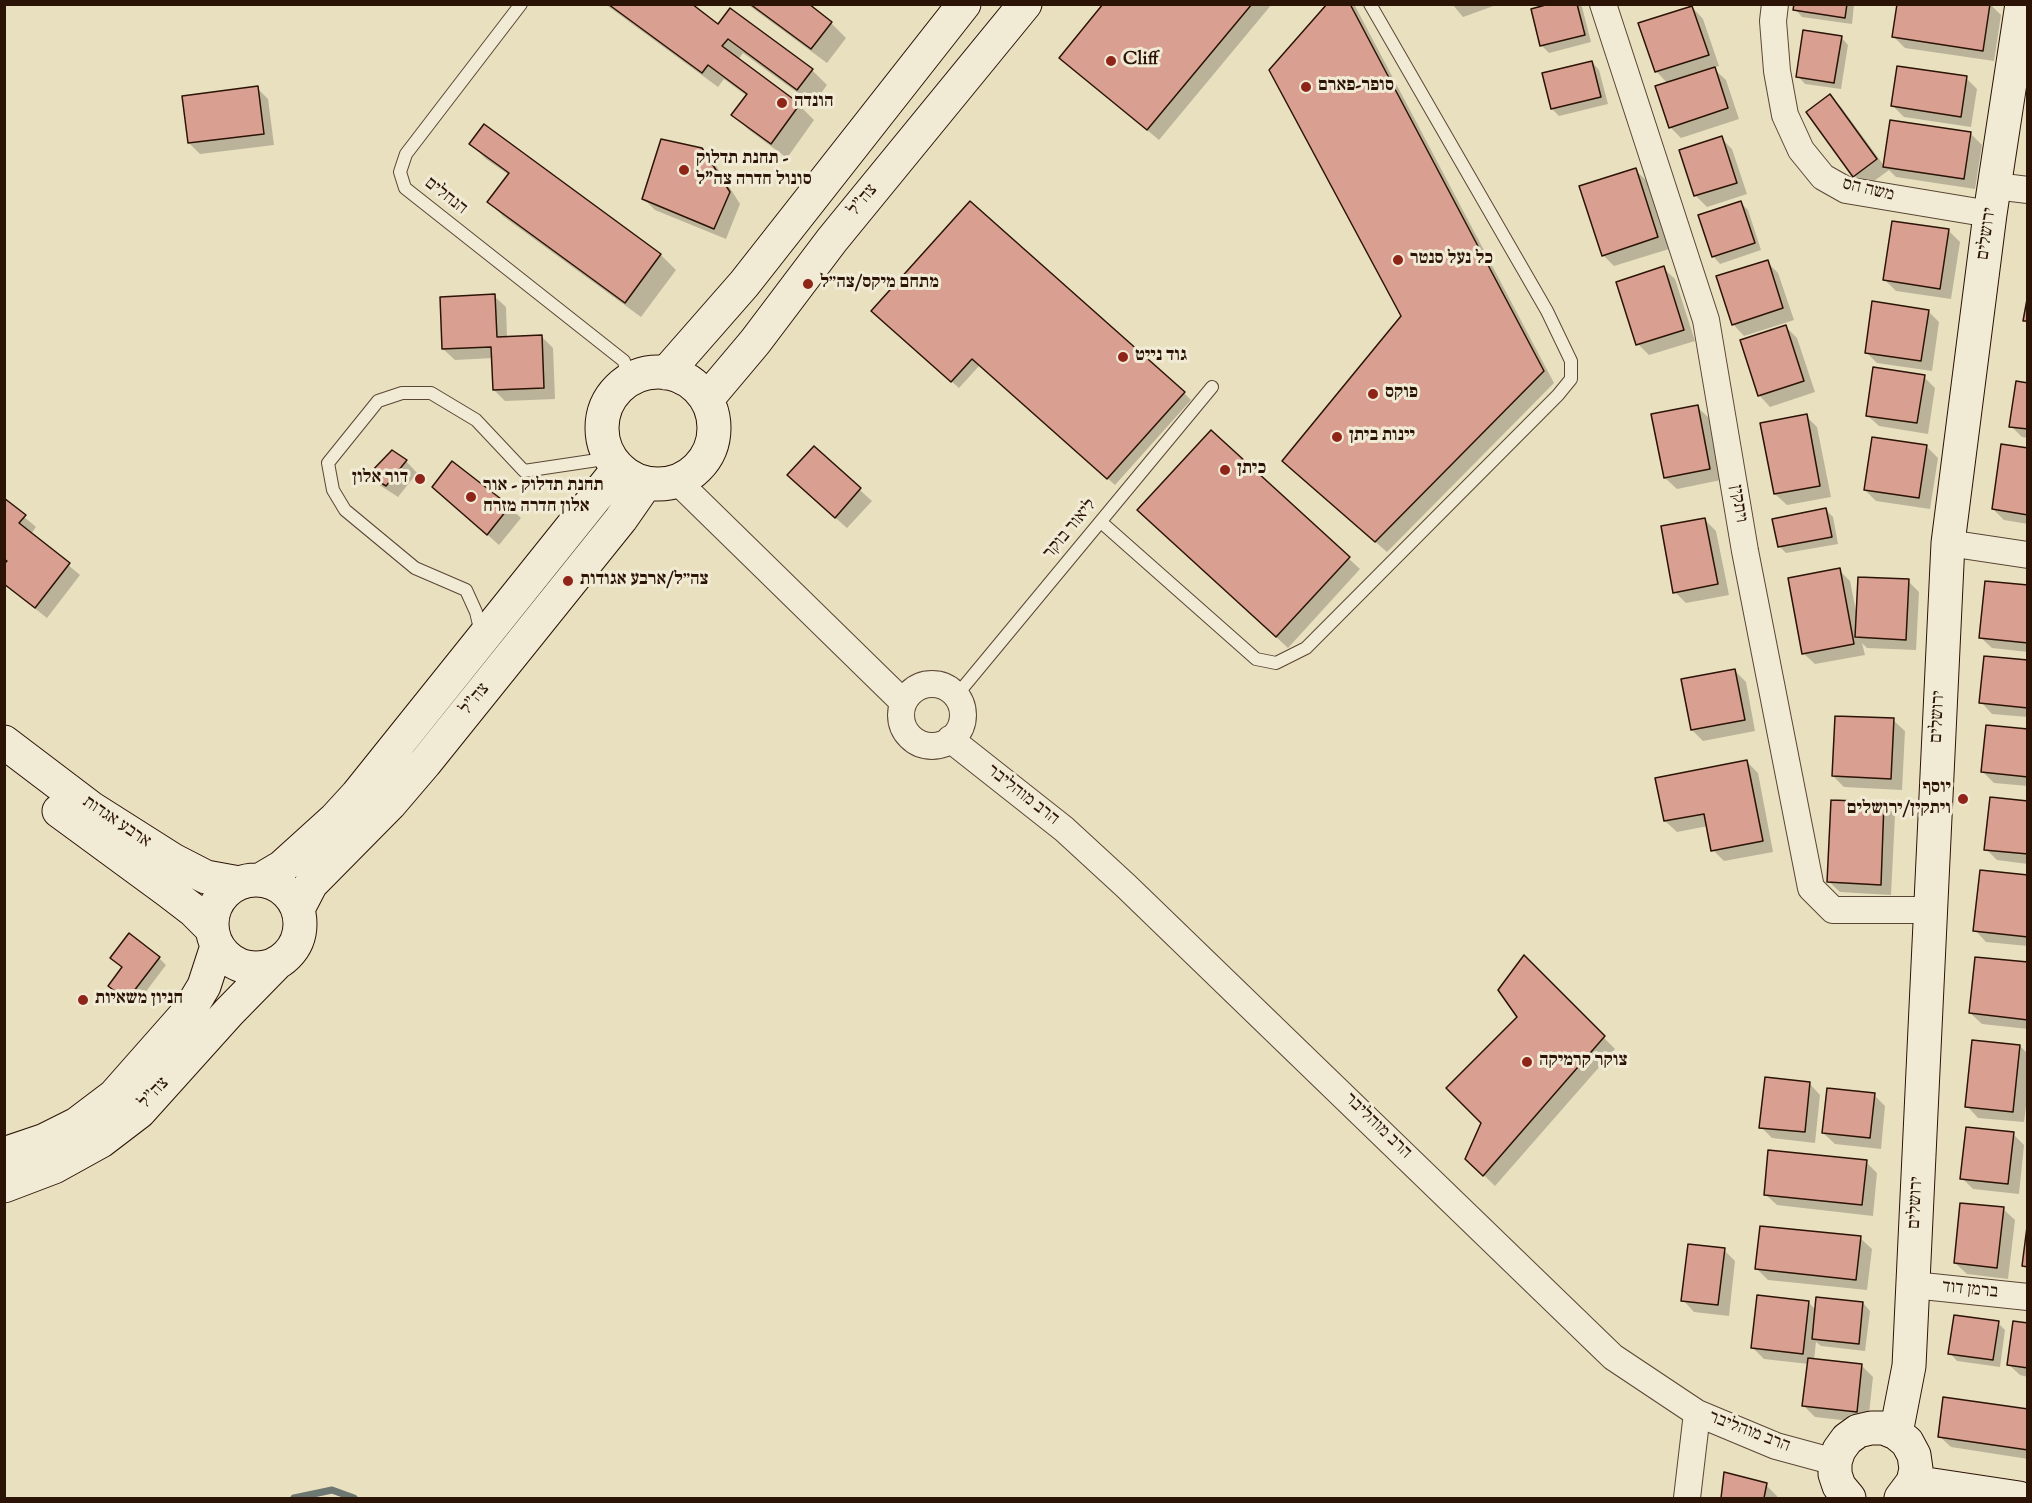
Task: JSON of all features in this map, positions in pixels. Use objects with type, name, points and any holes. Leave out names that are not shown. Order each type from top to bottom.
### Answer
[{"type":"main road","points":[[666,373],[751,275],[964,4]]},
{"type":"main road","name":"צה\"ל","points":[[707,399],[755,342],[832,240],[1024,4]]},
{"type":"main road","name":"ירושלים","points":[[1896,1433],[1909,1366],[1948,543],[1992,200],[2022,4]]},
{"type":"main road","points":[[653,372],[666,373],[690,381],[707,399],[713,414],[715,430],[712,447],[704,462],[692,473],[638,472],[604,445],[603,416],[608,402],[617,390],[627,381],[653,372]]},
{"type":"main road","name":"צה\"ל","points":[[250,882],[282,867],[335,819],[357,795],[482,639],[638,472]]},
{"type":"main road","name":"צה\"ל","points":[[298,909],[311,884],[390,804],[425,763],[621,519],[638,472]]},
{"type":"main road","name":"ארבע אגדות","points":[[4,742],[91,808],[173,860],[206,877],[250,882]]},
{"type":"main road","name":"ארבע אגדות","points":[[4,770],[193,910],[214,938]]},
{"type":"main road","points":[[250,882],[273,883],[293,899],[298,909],[300,932],[296,944],[288,955],[264,968],[250,968],[231,960],[214,938],[211,921],[218,902],[232,886],[250,882]]},
{"type":"main road","name":"צה\"ל","points":[[4,1154],[45,1140],[77,1124],[114,1096],[189,1011],[204,986],[214,938]]},
{"type":"main road","name":"צה\"ל","points":[[4,1186],[54,1167],[100,1141],[139,1112],[229,1012],[277,963]]},
{"type":"main road","points":[[1849,1498],[1839,1486],[1835,1474],[1835,1462],[1839,1450],[1847,1439],[1858,1431],[1871,1428],[1884,1428],[1896,1433],[1907,1443],[1914,1455],[1916,1469],[1907,1490],[2019,1498]]},
{"type":"street","name":"ויתקין","points":[[1603,4],[1706,320],[1744,551],[1811,888],[1833,910],[1930,910]]},
{"type":"street","name":"משה הס","points":[[1775,4],[1773,21],[1777,71],[1785,115],[1801,150],[1823,177],[1846,190],[1992,200],[2028,190]]},
{"type":"street","points":[[638,472],[903,702]]},
{"type":"street","points":[[1948,543],[2028,555]]},
{"type":"street","points":[[928,684],[939,684],[956,696],[963,714],[957,732],[950,739],[932,746],[912,739],[906,732],[902,722],[903,702],[909,693],[928,684]]},
{"type":"street","name":"הרב מוהליבר","points":[[950,739],[1064,829],[1126,886],[1613,1357],[1697,1413],[1776,1446],[1835,1462]]},
{"type":"street","name":"ברמן דוד","points":[[1913,1285],[2028,1297]]},
{"type":"street","points":[[1687,1498],[1697,1413]]},
{"type":"lane","name":"הנחלים","points":[[521,4],[406,154],[400,171],[402,180],[405,188],[624,361],[627,381]]},
{"type":"lane","points":[[1101,522],[1256,659],[1276,663],[1306,648],[1571,379],[1571,361],[1547,311],[1370,4]]},
{"type":"lane","name":"ליאור בוקר","points":[[956,696],[1212,387]]},
{"type":"lane","points":[[482,639],[476,612],[466,590],[415,568],[345,510],[333,490],[328,463],[378,401],[402,393],[431,393],[476,420],[524,471],[638,472]]},
{"type":"building","points":[[608,4],[692,4],[718,24],[730,8],[813,69],[797,90],[728,39],[722,46],[800,104],[771,144],[731,115],[747,94],[708,65],[702,73]]},
{"type":"building","points":[[750,4],[809,4],[832,22],[811,49]]},
{"type":"building","points":[[1103,4],[1252,4],[1147,130],[1059,58]]},
{"type":"building","points":[[1327,4],[1350,4],[1544,371],[1375,542],[1282,461],[1401,316],[1269,70]]},
{"type":"building","points":[[1549,4],[1577,4],[1585,35],[1540,46],[1531,9]]},
{"type":"building","points":[[1794,4],[1847,4],[1845,18],[1793,10]]},
{"type":"building","points":[[1897,4],[1990,4],[1983,51],[1892,37]]},
{"type":"building","points":[[1692,6],[1709,55],[1655,72],[1638,23]]},
{"type":"building","points":[[1803,30],[1842,36],[1834,83],[1796,77]]},
{"type":"building","points":[[1592,61],[1601,97],[1551,109],[1542,73]]},
{"type":"building","points":[[1897,66],[1967,76],[1961,117],[1891,106]]},
{"type":"building","points":[[1715,67],[1728,108],[1669,128],[1655,86]]},
{"type":"building","points":[[258,86],[264,134],[188,143],[182,96]]},
{"type":"building","points":[[1830,94],[1877,159],[1853,177],[1806,112]]},
{"type":"building","points":[[1890,120],[1971,132],[1964,179],[1883,167]]},
{"type":"building","points":[[484,124],[661,254],[625,303],[487,202],[509,173],[469,144]]},
{"type":"building","points":[[1722,136],[1737,183],[1694,196],[1679,150]]},
{"type":"building","name":"תחנת תדלוק - סונול חדרה צה\"ל","points":[[661,139],[702,148],[730,192],[714,229],[642,199]]},
{"type":"building","points":[[1636,168],[1658,237],[1602,256],[1579,186]]},
{"type":"building","points":[[970,201],[1185,392],[1107,479],[972,359],[951,382],[871,311]]},
{"type":"building","points":[[1741,201],[1755,243],[1712,257],[1698,215]]},
{"type":"building","points":[[1892,221],[1949,229],[1940,289],[1883,280]]},
{"type":"building","points":[[1768,260],[1783,308],[1732,325],[1716,276]]},
{"type":"building","points":[[1664,266],[1684,330],[1636,345],[1616,282]]},
{"type":"building","points":[[495,294],[497,337],[542,335],[544,388],[493,390],[491,347],[442,349],[440,297]]},
{"type":"building","points":[[2028,294],[2028,321],[2023,321]]},
{"type":"building","points":[[1872,301],[1929,310],[1921,361],[1865,353]]},
{"type":"building","points":[[1786,325],[1804,381],[1758,396],[1740,340]]},
{"type":"building","points":[[1873,367],[1925,375],[1917,423],[1866,416]]},
{"type":"building","points":[[2016,381],[2028,383],[2028,429],[2009,427]]},
{"type":"building","points":[[1698,405],[1710,469],[1664,478],[1651,414]]},
{"type":"building","points":[[1807,414],[1820,486],[1774,494],[1760,423]]},
{"type":"building","points":[[1211,430],[1350,557],[1276,637],[1137,510]]},
{"type":"building","points":[[1872,437],[1927,445],[1919,498],[1864,490]]},
{"type":"building","points":[[2001,444],[2028,448],[2028,515],[1992,509]]},
{"type":"building","points":[[814,446],[861,488],[835,518],[787,475]]},
{"type":"building","points":[[392,450],[407,460],[386,486],[368,475]]},
{"type":"building","name":"תחנת תדלוק - אור אלון חדרה מזרח","points":[[452,461],[510,506],[487,535],[432,487]]},
{"type":"building","points":[[4,498],[26,515],[19,523],[70,563],[35,608],[4,584],[4,564],[7,561],[4,559]]},
{"type":"building","points":[[1826,508],[1832,537],[1778,547],[1772,519]]},
{"type":"building","points":[[1705,518],[1718,584],[1673,593],[1661,526]]},
{"type":"building","points":[[1840,568],[1854,644],[1802,654],[1788,578]]},
{"type":"building","points":[[1858,577],[1909,579],[1906,640],[1855,637]]},
{"type":"building","points":[[1985,581],[2028,585],[2028,643],[1979,638]]},
{"type":"building","points":[[1984,656],[2028,660],[2028,708],[1979,703]]},
{"type":"building","points":[[1735,669],[1745,720],[1691,730],[1681,679]]},
{"type":"building","points":[[1835,716],[1894,718],[1891,779],[1832,776]]},
{"type":"building","points":[[1986,725],[2028,729],[2028,777],[1981,772]]},
{"type":"building","points":[[1747,760],[1763,841],[1711,851],[1704,814],[1664,821],[1655,778]]},
{"type":"building","points":[[1990,797],[2028,801],[2028,854],[1984,850]]},
{"type":"building","points":[[1831,800],[1884,802],[1881,885],[1827,882]]},
{"type":"building","points":[[1980,870],[2028,875],[2028,937],[1973,931]]},
{"type":"building","points":[[129,933],[160,957],[127,1000],[108,986],[122,967],[110,958]]},
{"type":"building","name":"צוקר קרמיקה","points":[[1524,955],[1605,1036],[1483,1176],[1465,1159],[1481,1123],[1446,1088],[1517,1017],[1498,990]]},
{"type":"building","points":[[1975,957],[2028,962],[2028,1020],[1969,1013]]},
{"type":"building","points":[[1972,1040],[2020,1045],[2013,1112],[1965,1107]]},
{"type":"building","points":[[1765,1077],[1810,1082],[1805,1132],[1759,1128]]},
{"type":"building","points":[[1827,1088],[1875,1093],[1870,1138],[1822,1133]]},
{"type":"building","points":[[1966,1127],[2014,1132],[2008,1184],[1960,1179]]},
{"type":"building","points":[[1768,1150],[1867,1160],[1862,1205],[1764,1195]]},
{"type":"building","points":[[1960,1203],[2004,1207],[1997,1268],[1954,1263]]},
{"type":"building","points":[[2028,1219],[2028,1267],[2022,1266]]},
{"type":"building","points":[[1760,1226],[1861,1236],[1856,1280],[1755,1269]]},
{"type":"building","points":[[1688,1244],[1725,1248],[1718,1305],[1681,1301]]},
{"type":"building","points":[[1757,1295],[1809,1301],[1803,1354],[1751,1348]]},
{"type":"building","points":[[1816,1297],[1863,1302],[1859,1344],[1812,1339]]},
{"type":"building","points":[[1954,1315],[1999,1321],[1993,1360],[1948,1354]]},
{"type":"building","points":[[2013,1321],[2028,1323],[2028,1368],[2007,1365]]},
{"type":"building","points":[[1808,1358],[1862,1364],[1857,1412],[1802,1406]]},
{"type":"building","points":[[1943,1397],[2028,1409],[2028,1450],[1938,1437]]},
{"type":"building","points":[[1724,1472],[1767,1483],[1764,1498],[1721,1498]]},
{"type":"waterway","points":[[294,1498],[332,1490],[354,1498]]},
{"type":"place","name":"Cliff","points":[[1111,61]]},
{"type":"place","name":"סופר-פארם","points":[[1306,87]]},
{"type":"place","name":"הונדה","points":[[782,103]]},
{"type":"place","name":"תחנת תדלוק - סונול חדרה צה\"ל","points":[[684,170]]},
{"type":"place","name":"כל נעל סנטר","points":[[1398,260]]},
{"type":"place","name":"מתחם מיקס/צה״ל","points":[[808,284]]},
{"type":"place","name":"גוד נייט","points":[[1123,357]]},
{"type":"place","name":"פוקס","points":[[1373,394]]},
{"type":"place","name":"יינות ביתן","points":[[1337,437]]},
{"type":"place","name":"כיתן","points":[[1225,470]]},
{"type":"place","name":"דור אלון","points":[[420,479]]},
{"type":"place","name":"תחנת תדלוק - אור אלון חדרה מזרח","points":[[471,497]]},
{"type":"place","name":"צה״ל/ארבע אגודות","points":[[568,581]]},
{"type":"place","name":"יוסף ויתקין/ירושלים","points":[[1963,799]]},
{"type":"place","name":"חניון משאיות","points":[[83,1000]]},
{"type":"place","name":"צוקר קרמיקה","points":[[1527,1062]]}]
